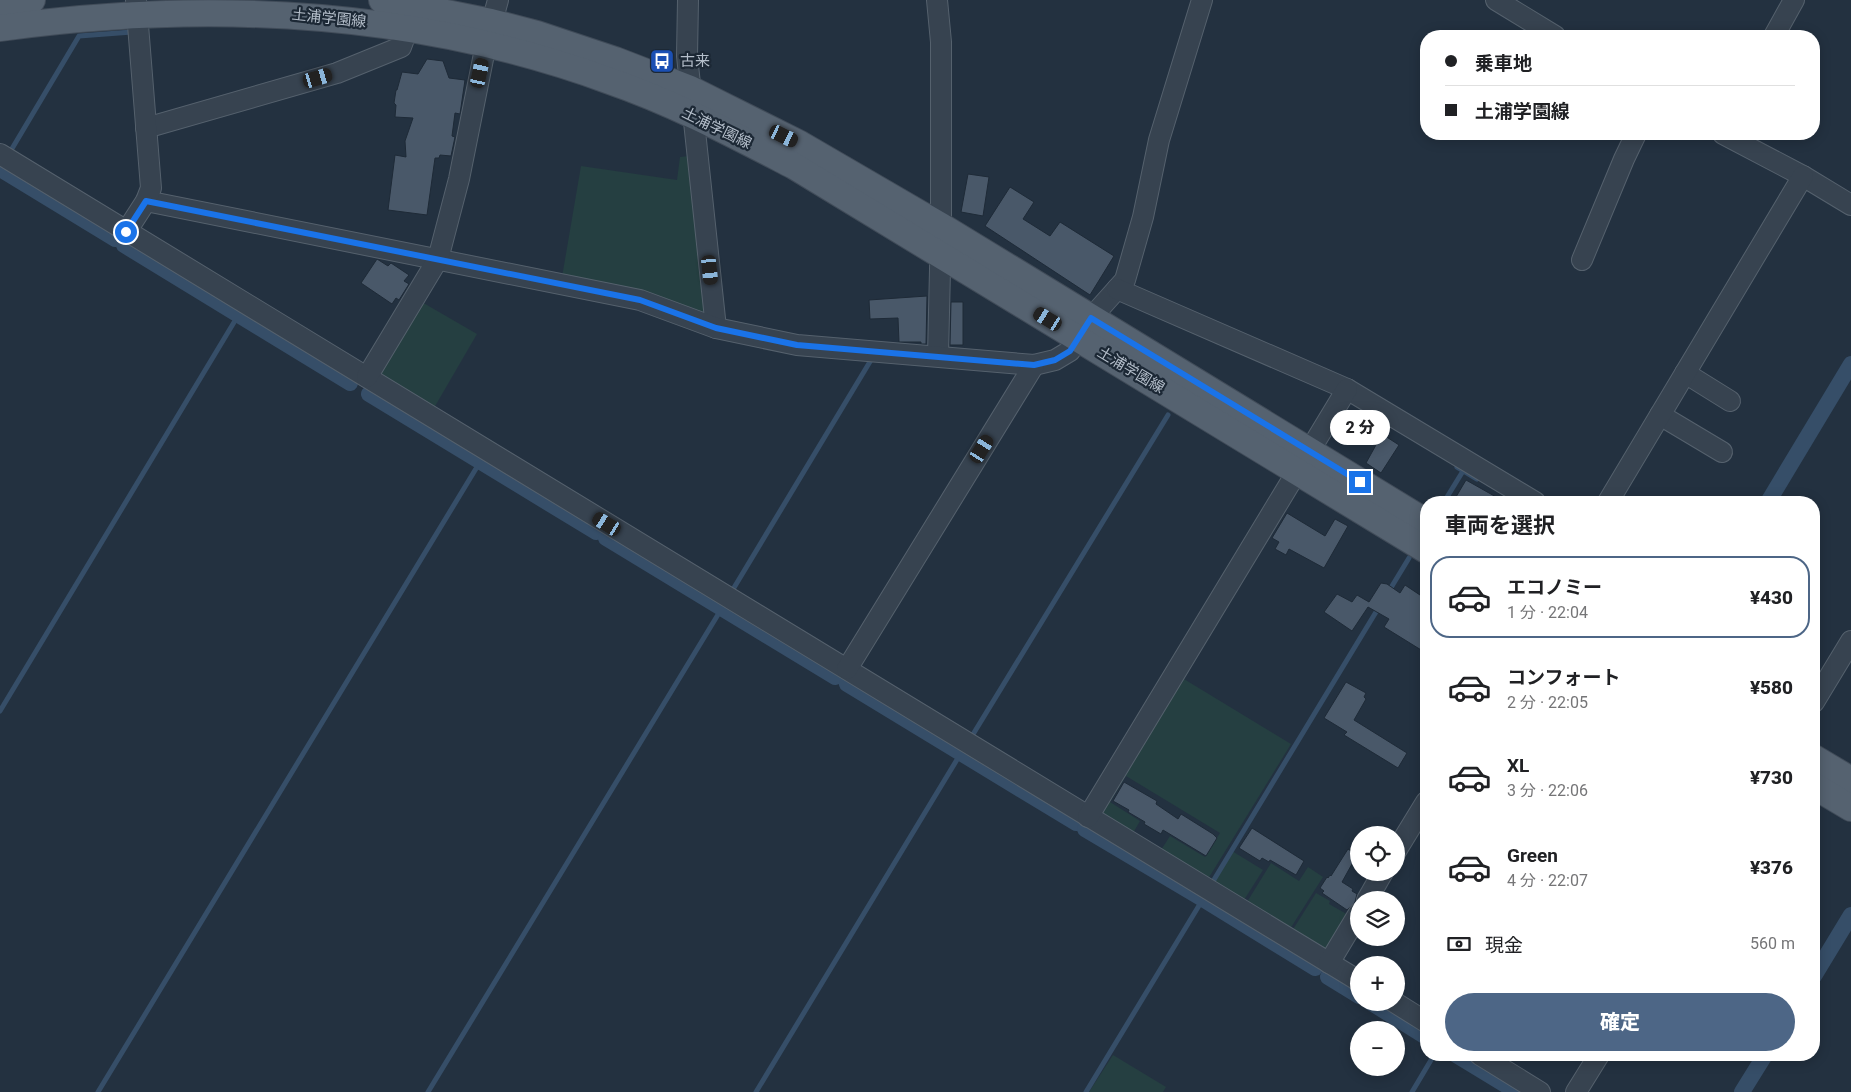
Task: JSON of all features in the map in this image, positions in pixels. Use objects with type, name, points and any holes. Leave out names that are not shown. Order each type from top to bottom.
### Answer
[{"type":"main road","points":[[0,5],[32,0]]},
{"type":"main road","name":"土浦学園線","points":[[382,0],[492,22],[537,34],[615,60],[690,89],[800,144],[941,226],[1085,328],[1304,462],[1420,546]]},
{"type":"main road","name":"土浦学園線","points":[[0,28],[73,18],[137,6],[305,14],[408,28],[492,22],[610,80],[693,116],[794,166],[939,254],[1085,328]]},
{"type":"main road","name":"土浦学園線","points":[[1304,462],[1420,519]]},
{"type":"main road","points":[[1820,762],[1851,780]]},
{"type":"main road","points":[[1820,790],[1851,808]]},
{"type":"street","points":[[688,0],[687,56],[716,328]]},
{"type":"street","points":[[937,0],[942,42],[938,356]]},
{"type":"street","points":[[146,201],[640,300],[716,328],[797,345],[1034,365],[1055,360],[1070,351],[1085,328],[1125,280],[1143,217],[1159,140],[1202,0]]},
{"type":"street","points":[[1496,0],[1545,30]]},
{"type":"street","points":[[1777,30],[1794,0]]},
{"type":"street","points":[[126,232],[146,201],[151,188],[137,6]]},
{"type":"street","points":[[367,377],[438,259],[459,179],[492,22]]},
{"type":"street","points":[[146,128],[336,73],[401,47],[408,28]]},
{"type":"street","points":[[1582,260],[1633,140]]},
{"type":"street","points":[[1734,140],[1803,176],[1851,205]]},
{"type":"street","points":[[0,154],[1350,976]]},
{"type":"street","points":[[1612,496],[1803,176]]},
{"type":"street","points":[[1117,289],[1347,389],[1524,496]]},
{"type":"street","points":[[847,669],[1034,365]]},
{"type":"street","points":[[1685,374],[1730,401]]},
{"type":"street","points":[[1088,817],[1347,389]]},
{"type":"street","points":[[1660,416],[1722,452]]},
{"type":"street","points":[[1820,692],[1851,641]]},
{"type":"street","points":[[1405,836],[1420,812]]},
{"type":"street","points":[[1329,963],[1350,928]]},
{"type":"street","points":[[1405,1009],[1420,1018]]},
{"type":"street","points":[[1490,1061],[1540,1092]]},
{"type":"street","points":[[1576,1092],[1595,1061]]},
{"type":"green space","points":[[689,156],[705,314],[562,277],[581,166],[677,180],[680,157]]},
{"type":"green space","points":[[420,301],[477,334],[434,408],[378,376]]},
{"type":"green space","points":[[1179,676],[1291,744],[1208,879],[1161,850],[1170,836],[1205,857],[1220,833],[1126,776],[1110,802],[1140,821],[1133,833],[1097,810]]},
{"type":"green space","points":[[1232,851],[1263,870],[1244,900],[1214,881]]},
{"type":"green space","points":[[1271,863],[1299,881],[1308,867],[1323,877],[1290,929],[1247,902]]},
{"type":"green space","points":[[1316,893],[1330,901],[1329,904],[1350,916],[1327,953],[1292,931]]},
{"type":"green space","points":[[1113,1055],[1166,1087],[1163,1092],[1089,1092]]},
{"type":"building","points":[[427,59],[443,61],[449,78],[465,80],[460,114],[455,113],[452,136],[455,137],[451,156],[440,155],[439,158],[435,158],[427,215],[388,210],[395,155],[406,157],[405,141],[413,118],[395,117],[396,105],[394,103],[396,90],[402,72],[418,74]]},
{"type":"building","points":[[968,174],[989,177],[983,216],[961,212]]},
{"type":"building","points":[[1010,187],[1034,202],[1023,219],[1050,236],[1060,222],[1114,256],[1090,295],[985,226]]},
{"type":"building","points":[[377,259],[388,266],[391,263],[409,275],[404,281],[409,284],[399,300],[396,298],[392,304],[361,283]]},
{"type":"building","points":[[927,296],[926,344],[921,344],[921,342],[899,342],[898,318],[870,319],[869,300]]},
{"type":"building","points":[[951,302],[963,302],[963,345],[950,345]]},
{"type":"building","points":[[1382,434],[1399,445],[1381,473],[1366,463]]},
{"type":"building","points":[[1466,480],[1494,496],[1457,496]]},
{"type":"building","points":[[1287,513],[1325,536],[1335,519],[1348,526],[1324,568],[1289,549],[1286,555],[1275,549],[1279,542],[1272,538]]},
{"type":"building","points":[[1381,583],[1387,584],[1400,593],[1405,585],[1420,595],[1420,649],[1384,627],[1389,619],[1368,607],[1352,631],[1324,612],[1337,594],[1352,602],[1357,595],[1369,602]]},
{"type":"building","points":[[1346,682],[1366,693],[1364,697],[1366,699],[1354,720],[1407,753],[1398,768],[1344,735],[1347,732],[1324,718]]},
{"type":"building","points":[[1124,782],[1157,801],[1156,804],[1178,819],[1181,814],[1213,834],[1217,838],[1206,856],[1163,830],[1161,834],[1144,824],[1145,822],[1128,812],[1129,810],[1113,801]]},
{"type":"building","points":[[1252,828],[1304,861],[1296,875],[1270,860],[1269,862],[1262,858],[1260,861],[1239,848]]},
{"type":"building","points":[[1348,849],[1350,850],[1350,868],[1342,882],[1353,889],[1350,891],[1350,907],[1347,910],[1322,893],[1324,891],[1320,888],[1327,877],[1331,876]]},
{"type":"waterway","points":[[10,152],[79,36],[132,32],[132,34]]},
{"type":"waterway","points":[[0,169],[115,239]]},
{"type":"waterway","points":[[124,245],[350,383]]},
{"type":"waterway","points":[[0,711],[239,314]]},
{"type":"waterway","points":[[732,591],[871,360]]},
{"type":"waterway","points":[[1772,496],[1851,364]]},
{"type":"waterway","points":[[369,394],[596,532]]},
{"type":"waterway","points":[[972,736],[1168,415]]},
{"type":"waterway","points":[[98,1092],[480,462]]},
{"type":"waterway","points":[[1457,467],[1477,479]]},
{"type":"waterway","points":[[1448,496],[1463,471]]},
{"type":"waterway","points":[[606,538],[835,677]]},
{"type":"waterway","points":[[1389,591],[1409,558]]},
{"type":"waterway","points":[[1212,883],[1379,607]]},
{"type":"waterway","points":[[428,1092],[722,608]]},
{"type":"waterway","points":[[847,684],[1076,823]]},
{"type":"waterway","points":[[756,1092],[961,753]]},
{"type":"waterway","points":[[1085,829],[1315,968]]},
{"type":"waterway","points":[[1086,1092],[1203,899]]},
{"type":"waterway","points":[[1820,966],[1851,915]]},
{"type":"waterway","points":[[1328,977],[1350,990]]},
{"type":"waterway","points":[[1384,1011],[1420,1033]]},
{"type":"waterway","points":[[1412,1092],[1430,1061]]},
{"type":"waterway","points":[[1466,1061],[1517,1092]]},
{"type":"waterway","points":[[1742,1092],[1761,1061]]},
{"type":"place","name":"古来","points":[[662,61]]},
{"type":"route","points":[[126,232],[146,201],[640,300],[716,328],[797,345],[1034,365],[1055,360],[1070,351],[1091,318],[1360,482]]}]
